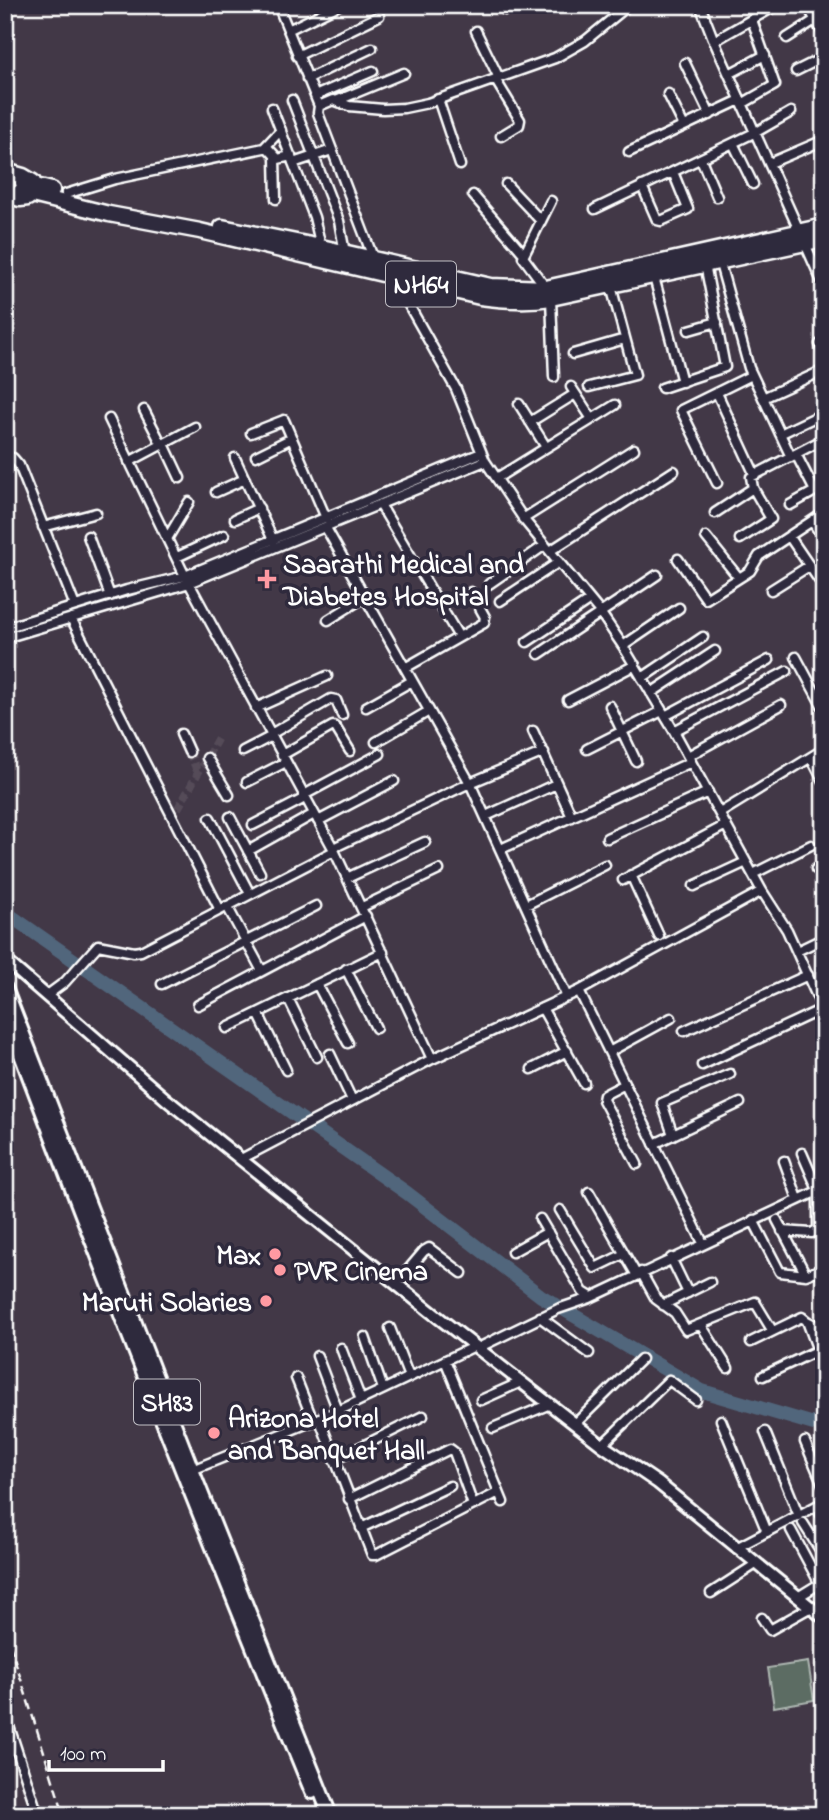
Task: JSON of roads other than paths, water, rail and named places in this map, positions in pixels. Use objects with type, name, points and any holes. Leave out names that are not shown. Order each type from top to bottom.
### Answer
[{"type":"highway","points":[[5,172],[23,176],[40,192],[20,199],[5,195]]},
{"type":"highway","name":"NH64","points":[[22,188],[109,214],[200,232],[480,297],[530,301],[549,293],[802,237],[824,239]]},
{"type":"highway","name":"NH64","points":[[40,192],[66,194],[321,247],[491,286],[549,293],[611,286],[654,277],[802,237],[824,226]]},
{"type":"main road","points":[[5,178],[22,188]]},
{"type":"main road","points":[[5,189],[22,188]]},
{"type":"main road","name":"SH83","points":[[5,988],[137,1342],[192,1470],[330,1815]]},
{"type":"main road","name":"SH83","points":[[5,1012],[321,1815]]},
{"type":"street","points":[[278,5],[319,106],[318,113],[374,260]]},
{"type":"street","points":[[288,30],[339,5]]},
{"type":"street","points":[[337,100],[349,106],[389,109],[438,99],[555,58],[579,45],[629,5]]},
{"type":"street","points":[[700,5],[824,286]]},
{"type":"street","points":[[714,41],[777,5]]},
{"type":"street","points":[[807,5],[824,35]]},
{"type":"street","points":[[297,56],[379,16]]},
{"type":"street","points":[[629,152],[775,85],[751,20]]},
{"type":"street","points":[[787,38],[816,20]]},
{"type":"street","points":[[476,31],[497,79],[520,120],[519,125],[501,136]]},
{"type":"street","points":[[307,79],[372,48]]},
{"type":"street","points":[[729,74],[765,55]]},
{"type":"street","points":[[796,71],[824,57]]},
{"type":"street","points":[[685,62],[709,114]]},
{"type":"street","points":[[315,96],[373,71]]},
{"type":"street","points":[[319,106],[404,73]]},
{"type":"street","points":[[668,94],[684,126]]},
{"type":"street","points":[[438,99],[460,165]]},
{"type":"street","points":[[292,100],[339,220],[345,253]]},
{"type":"street","points":[[272,108],[316,222],[321,247]]},
{"type":"street","points":[[595,209],[757,132],[791,112]]},
{"type":"street","points":[[66,194],[115,179],[267,146],[281,130]]},
{"type":"street","points":[[770,163],[824,140]]},
{"type":"street","points":[[733,143],[753,184]]},
{"type":"street","points":[[267,146],[275,158],[276,199]]},
{"type":"street","points":[[275,158],[292,160],[314,157],[332,150]]},
{"type":"street","points":[[701,159],[718,197]]},
{"type":"street","points":[[642,186],[657,220],[688,209],[673,172]]},
{"type":"street","points":[[506,184],[541,221]]},
{"type":"street","points":[[473,195],[524,254]]},
{"type":"street","points":[[551,201],[524,254],[524,260],[549,293],[554,377]]},
{"type":"street","points":[[662,388],[725,367],[717,322],[712,262]]},
{"type":"street","points":[[712,262],[752,375],[780,434],[815,491]]},
{"type":"street","points":[[393,277],[459,395],[485,461],[523,519],[600,612],[623,646],[690,759],[762,891],[787,930],[823,1011],[702,1065]]},
{"type":"street","points":[[654,277],[682,382]]},
{"type":"street","points":[[589,387],[635,375],[611,286]]},
{"type":"street","points":[[689,330],[717,322]]},
{"type":"street","points":[[573,354],[625,339]]},
{"type":"street","points":[[820,344],[824,354]]},
{"type":"street","points":[[763,398],[824,370]]},
{"type":"street","points":[[717,483],[681,410],[752,375]]},
{"type":"street","points":[[530,422],[573,390],[592,419]]},
{"type":"street","points":[[717,393],[754,474]]},
{"type":"street","points":[[519,404],[546,447]]},
{"type":"street","points":[[497,478],[615,405]]},
{"type":"street","points":[[144,410],[180,478]]},
{"type":"street","points":[[780,434],[824,414]]},
{"type":"street","points":[[109,419],[187,580],[364,911],[432,1059]]},
{"type":"street","points":[[251,433],[282,420],[326,518]]},
{"type":"street","points":[[130,462],[195,427]]},
{"type":"street","points":[[256,456],[292,438]]},
{"type":"street","points":[[740,539],[771,519],[753,488],[751,481],[754,474],[824,439]]},
{"type":"street","points":[[523,519],[634,449]]},
{"type":"street","points":[[5,628],[110,596],[187,580],[273,540],[481,453]]},
{"type":"street","points":[[5,457],[13,458],[19,465],[75,606]]},
{"type":"street","points":[[236,457],[273,540]]},
{"type":"street","points":[[5,638],[187,580],[326,528],[485,461]]},
{"type":"street","points":[[489,584],[674,471]]},
{"type":"street","points":[[216,492],[245,479]]},
{"type":"street","points":[[790,505],[824,486]]},
{"type":"street","points":[[715,513],[753,488]]},
{"type":"street","points":[[167,539],[190,502]]},
{"type":"street","points":[[381,506],[459,637]]},
{"type":"street","points":[[235,519],[259,508]]},
{"type":"street","points":[[43,527],[96,513]]},
{"type":"street","points":[[678,559],[706,598],[752,569],[759,556],[824,513]]},
{"type":"street","points":[[812,520],[824,539]]},
{"type":"street","points":[[326,528],[470,783],[567,997]]},
{"type":"street","points":[[177,558],[224,535]]},
{"type":"street","points":[[88,536],[110,596]]},
{"type":"street","points":[[789,536],[819,580]]},
{"type":"street","points":[[706,537],[738,579]]},
{"type":"street","points":[[500,601],[559,562]]},
{"type":"street","points":[[771,590],[809,566]]},
{"type":"street","points":[[539,654],[657,575]]},
{"type":"street","points":[[405,668],[486,621],[471,592]]},
{"type":"street","points":[[328,620],[365,597]]},
{"type":"street","points":[[527,642],[590,600]]},
{"type":"street","points":[[623,646],[679,608]]},
{"type":"street","points":[[72,618],[224,908],[262,971]]},
{"type":"street","points":[[642,678],[703,637]]},
{"type":"street","points":[[651,693],[715,651]]},
{"type":"street","points":[[796,657],[824,709]]},
{"type":"street","points":[[587,749],[664,714],[769,660]]},
{"type":"street","points":[[568,700],[635,666]]},
{"type":"street","points":[[674,731],[787,671]]},
{"type":"street","points":[[257,708],[327,676]]},
{"type":"street","points":[[366,707],[412,681]]},
{"type":"street","points":[[243,751],[331,699],[336,701],[342,715]]},
{"type":"street","points":[[501,849],[690,759],[781,705]]},
{"type":"street","points":[[610,706],[636,761]]},
{"type":"street","points":[[376,742],[429,711]]},
{"type":"street","points":[[247,782],[333,726],[350,751]]},
{"type":"street","points":[[533,731],[572,817]]},
{"type":"street","points":[[181,734],[189,752]]},
{"type":"street","points":[[720,813],[824,749]]},
{"type":"street","points":[[46,996],[79,968],[93,948],[102,946],[141,951],[333,850],[470,783],[544,752]]},
{"type":"street","points":[[253,825],[380,754]]},
{"type":"street","points":[[811,757],[824,782]]},
{"type":"street","points":[[207,758],[229,795]]},
{"type":"street","points":[[248,850],[394,781]]},
{"type":"street","points":[[486,816],[556,784]]},
{"type":"street","points":[[607,838],[708,792]]},
{"type":"street","points":[[230,817],[260,873]]},
{"type":"street","points":[[210,818],[250,894]]},
{"type":"street","points":[[659,936],[627,877],[726,825]]},
{"type":"street","points":[[347,878],[425,842]]},
{"type":"street","points":[[753,874],[811,845]]},
{"type":"street","points":[[694,886],[746,862]]},
{"type":"street","points":[[526,905],[606,865]]},
{"type":"street","points":[[198,1005],[439,870]]},
{"type":"street","points":[[241,1159],[432,1059],[579,991],[762,891]]},
{"type":"street","points":[[162,984],[316,906]]},
{"type":"street","points":[[797,951],[824,938]]},
{"type":"street","points":[[227,1028],[383,952]]},
{"type":"street","points":[[5,960],[167,1100],[396,1284],[602,1445],[658,1483],[820,1613]]},
{"type":"street","points":[[346,970],[376,1028]]},
{"type":"street","points":[[684,1031],[808,975]]},
{"type":"street","points":[[317,984],[348,1043]]},
{"type":"street","points":[[579,991],[703,1243]]},
{"type":"street","points":[[288,998],[317,1057]]},
{"type":"street","points":[[542,1008],[584,1083]]},
{"type":"street","points":[[258,1013],[286,1070]]},
{"type":"street","points":[[609,1052],[671,1017]]},
{"type":"street","points":[[532,1069],[566,1051]]},
{"type":"street","points":[[330,1054],[352,1100]]},
{"type":"street","points":[[673,1135],[663,1103],[730,1074]]},
{"type":"street","points":[[625,1084],[604,1095],[603,1100],[636,1164]]},
{"type":"street","points":[[654,1144],[740,1103]]},
{"type":"street","points":[[782,1231],[812,1233],[818,1229],[821,1189],[802,1153]]},
{"type":"street","points":[[784,1161],[799,1199]]},
{"type":"street","points":[[192,1470],[338,1411],[821,1189]]},
{"type":"street","points":[[589,1192],[624,1254],[656,1298],[675,1313],[686,1330],[755,1301],[772,1331]]},
{"type":"street","points":[[560,1210],[595,1268],[624,1254]]},
{"type":"street","points":[[540,1219],[583,1292],[590,1297]]},
{"type":"street","points":[[753,1220],[780,1272],[806,1275],[824,1268]]},
{"type":"street","points":[[777,1220],[806,1275]]},
{"type":"street","points":[[512,1252],[548,1232]]},
{"type":"street","points":[[396,1284],[429,1248],[462,1273]]},
{"type":"street","points":[[671,1258],[688,1293]]},
{"type":"street","points":[[663,1305],[710,1282]]},
{"type":"street","points":[[540,1317],[589,1353]]},
{"type":"street","points":[[751,1342],[800,1318],[824,1330]]},
{"type":"street","points":[[807,1321],[824,1367]]},
{"type":"street","points":[[701,1325],[728,1368]]},
{"type":"street","points":[[390,1328],[409,1377]]},
{"type":"street","points":[[365,1337],[383,1389]]},
{"type":"street","points":[[341,1348],[360,1400]]},
{"type":"street","points":[[764,1376],[818,1350]]},
{"type":"street","points":[[317,1356],[338,1411]]},
{"type":"street","points":[[575,1424],[640,1359]]},
{"type":"street","points":[[445,1360],[503,1502]]},
{"type":"street","points":[[296,1378],[334,1460],[371,1553],[376,1555],[499,1492]]},
{"type":"street","points":[[602,1445],[669,1380],[696,1400]]},
{"type":"street","points":[[481,1400],[521,1382]]},
{"type":"street","points":[[493,1428],[550,1405]]},
{"type":"street","points":[[334,1460],[423,1416]]},
{"type":"street","points":[[721,1420],[767,1532]]},
{"type":"street","points":[[765,1432],[801,1519],[824,1556]]},
{"type":"street","points":[[805,1442],[824,1487]]},
{"type":"street","points":[[349,1499],[450,1449],[454,1452],[473,1505]]},
{"type":"street","points":[[361,1528],[450,1486]]},
{"type":"street","points":[[737,1549],[767,1532],[801,1519],[824,1502]]},
{"type":"street","points":[[791,1530],[822,1583],[798,1597]]},
{"type":"street","points":[[711,1593],[756,1564]]},
{"type":"street","points":[[762,1618],[770,1630],[820,1613]]},
{"type":"street","points":[[5,1714],[38,1815]]},
{"type":"waterway","points":[[5,912],[407,1193],[541,1296],[702,1391],[824,1427]]},
{"type":"tunnel","points":[[172,819],[219,736]]},
{"type":"tunnel","points":[[189,752],[198,773]]},
{"type":"railway","points":[[5,1629],[64,1815]]},
{"type":"place","name":"Saarathi Medical and Diabetes Hospital","points":[[267,579]]},
{"type":"place","name":"Max","points":[[275,1254]]},
{"type":"place","name":"PVR Cinema","points":[[280,1270]]},
{"type":"place","name":"Maruti Solaries","points":[[266,1301]]},
{"type":"place","name":"Arizona Hotel and Banquet Hall","points":[[214,1433]]}]
